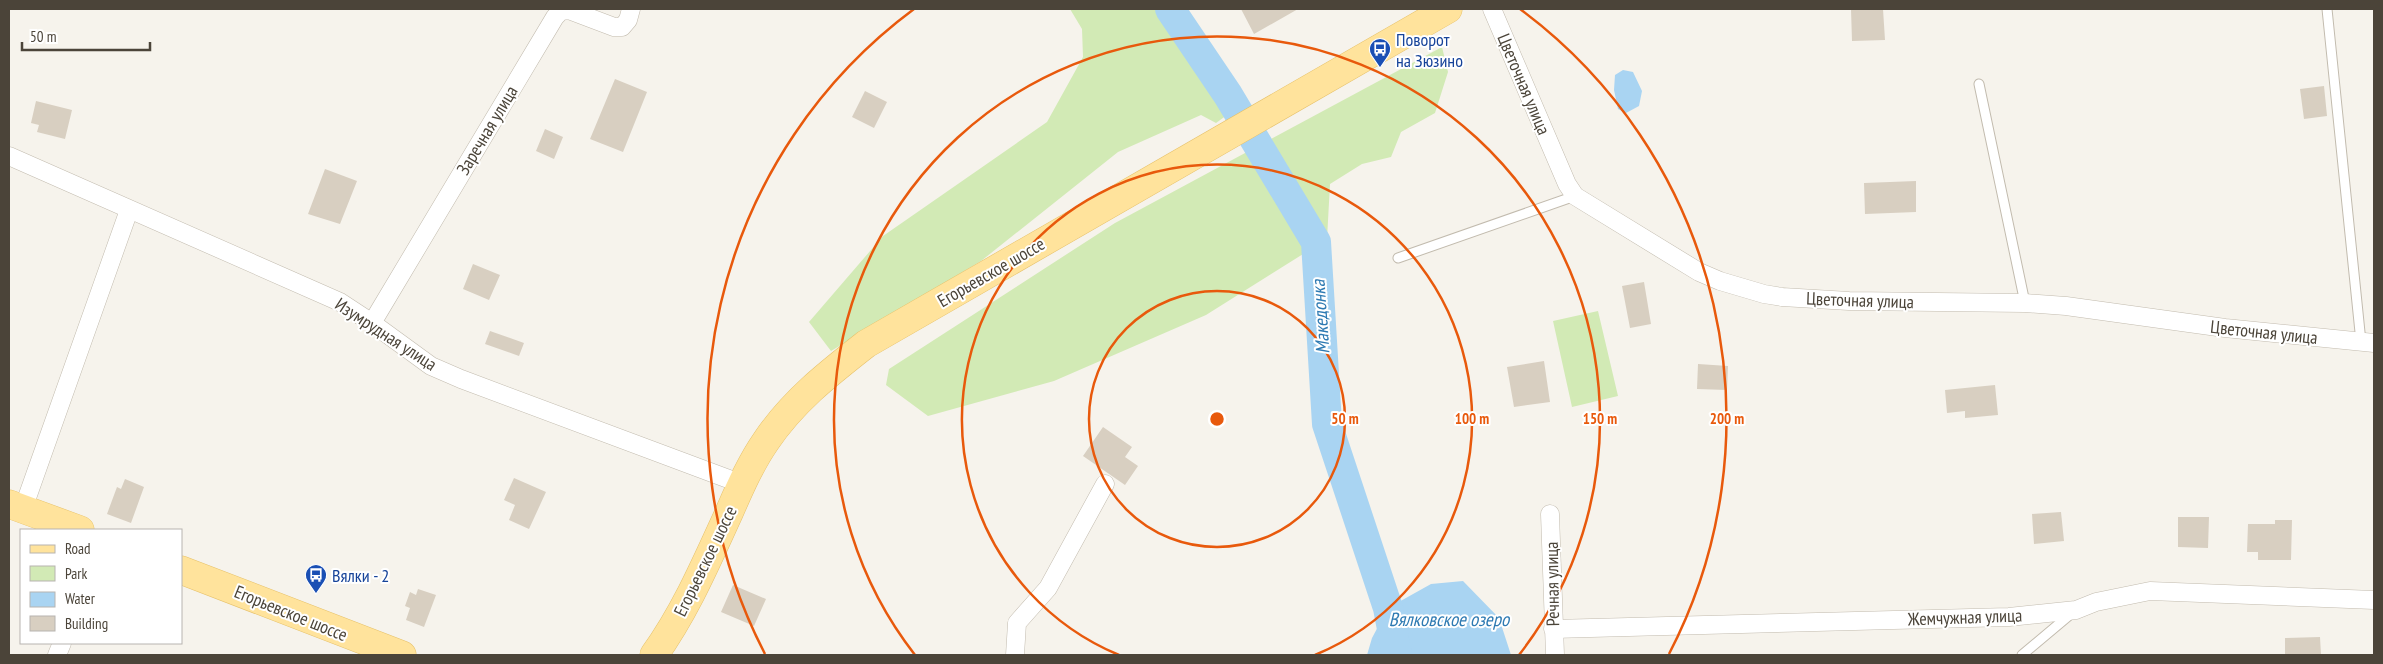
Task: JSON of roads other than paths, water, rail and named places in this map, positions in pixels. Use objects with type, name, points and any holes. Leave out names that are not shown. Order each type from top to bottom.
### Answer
[{"type":"main road","name":"Егорьевское шоссе","points":[[654,655],[668,636],[693,591],[742,484],[766,440],[795,404],[866,344],[1448,9]]},
{"type":"main road","points":[[16,506],[77,529]]},
{"type":"main road","name":"Егорьевское шоссе","points":[[182,570],[402,655]]},
{"type":"street","name":"Заречная улица","points":[[372,323],[555,17],[562,11],[569,10],[614,27],[622,26],[628,20],[631,9]]},
{"type":"street","name":"Цветочная улица","points":[[1492,9],[1567,184],[1576,196],[1699,272],[1720,281],[1764,294],[1849,301],[2025,303],[2066,306],[2225,328],[2367,343]]},
{"type":"street","name":"Изумрудная улица","points":[[9,156],[340,302],[431,366],[446,373],[742,484]]},
{"type":"street","points":[[16,506],[130,210]]},
{"type":"street","points":[[1014,655],[1017,623],[1048,588],[1105,484]]},
{"type":"street","name":"Речная улица","points":[[1550,514],[1555,655]]},
{"type":"street","name":"Жемчужная улица","points":[[1553,629],[1999,617],[2076,610],[2096,602],[2150,591],[2374,600]]},
{"type":"lane","points":[[2327,9],[2367,343]]},
{"type":"lane","points":[[1980,84],[2025,303]]},
{"type":"lane","points":[[1398,258],[1576,196]]},
{"type":"lane","points":[[2022,655],[2076,610]]},
{"type":"water","points":[[1623,70],[1633,72],[1642,91],[1639,106],[1626,113],[1618,109],[1614,90],[1615,75]]},
{"type":"water","name":"Вялковское озеро","points":[[1463,581],[1499,618],[1511,655],[1367,655],[1372,638],[1388,608],[1431,584]]},
{"type":"waterway","name":"Македонка","points":[[1170,9],[1228,95],[1316,242],[1327,424],[1388,608],[1397,655]]},
{"type":"place","name":"Поворот на Зюзино","points":[[1380,68]]},
{"type":"place","name":"Вялки - 2","points":[[316,594]]}]
